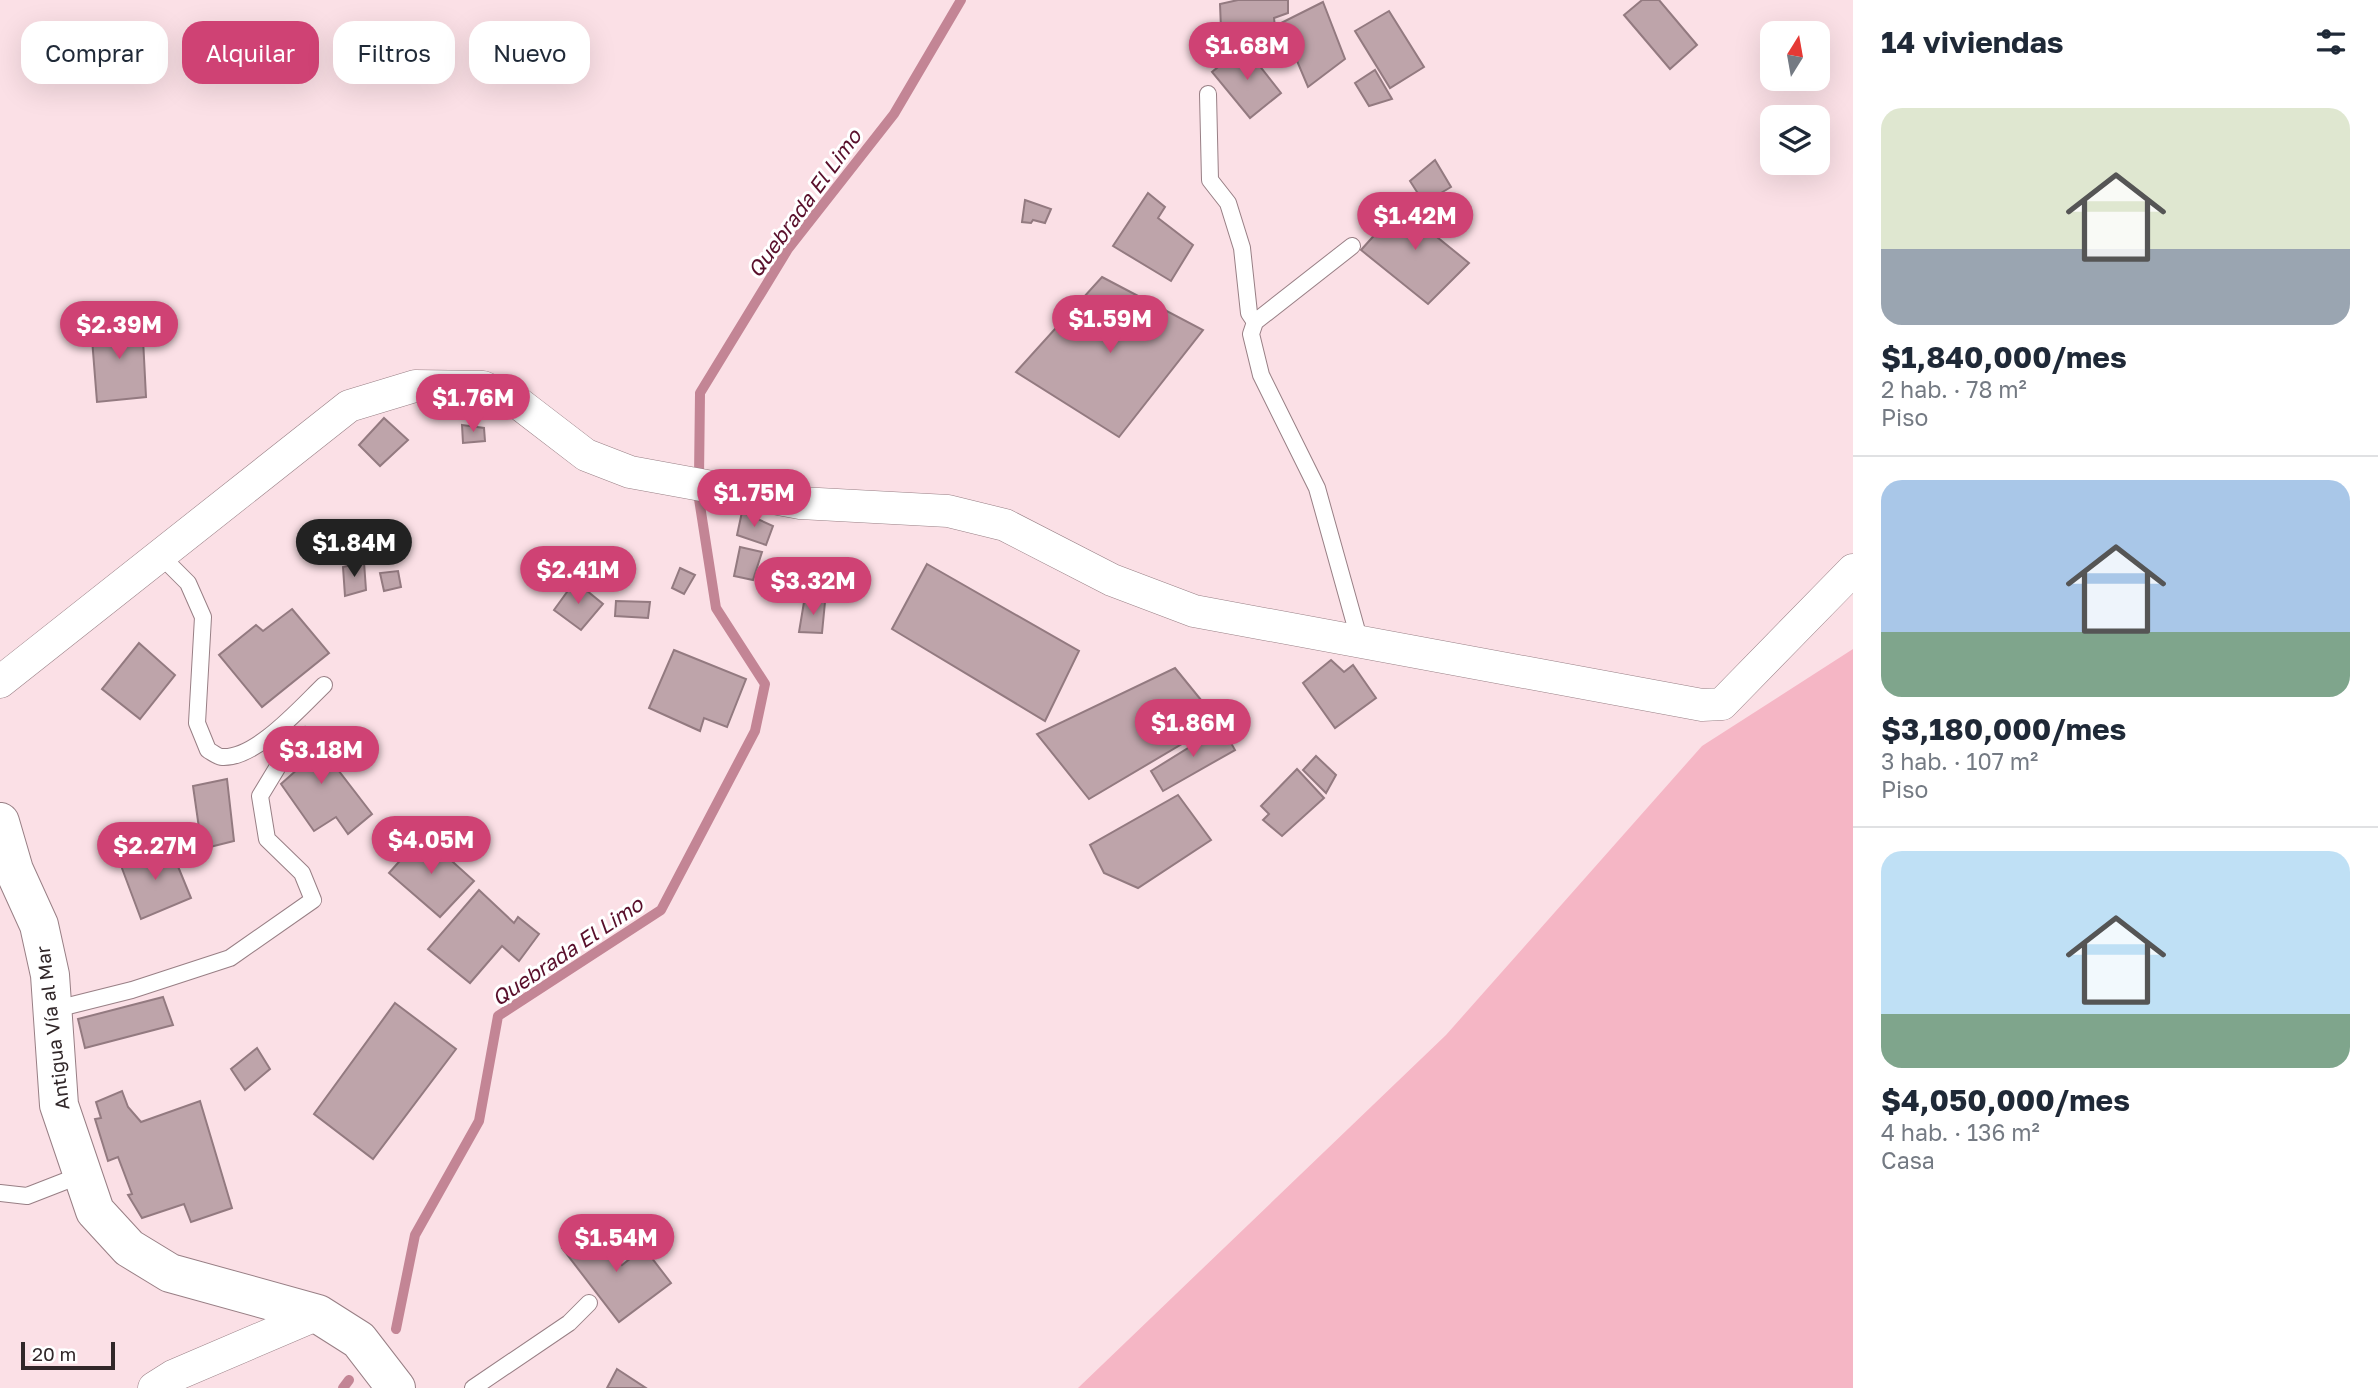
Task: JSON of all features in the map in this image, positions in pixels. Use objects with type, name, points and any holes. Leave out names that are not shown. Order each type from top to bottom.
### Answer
[{"type":"main road","name":"Antigua Vía al Mar","points":[[0,822],[15,870],[39,925],[50,975],[59,1105],[95,1212],[130,1248],[170,1273],[318,1314],[359,1340],[397,1388]]},
{"type":"street","points":[[0,682],[349,406],[415,386],[483,387],[517,402],[586,455],[630,472],[800,503],[948,511],[1005,525],[1112,580],[1194,611],[1702,705],[1722,704],[1853,570]]},
{"type":"street","points":[[155,1388],[173,1376],[318,1314]]},
{"type":"lane","points":[[1208,94],[1210,180],[1228,203],[1242,248],[1249,313],[1255,322]]},
{"type":"lane","points":[[1352,246],[1255,322],[1251,334],[1261,375],[1317,488],[1360,642]]},
{"type":"lane","points":[[160,555],[188,583],[203,617],[197,723],[208,750],[222,757],[241,753],[273,734],[324,685]]},
{"type":"lane","points":[[52,1010],[132,990],[230,958],[313,900],[302,873],[267,839],[260,796],[277,768]]},
{"type":"lane","points":[[0,1193],[27,1196],[81,1175]]},
{"type":"lane","points":[[473,1388],[569,1323],[589,1303]]},
{"type":"shaded area","points":[[1853,649],[1853,1388],[1078,1388],[1446,1035],[1702,746]]},
{"type":"building","points":[[1238,0],[1288,0],[1288,13],[1274,18],[1277,44],[1254,51],[1242,24],[1221,29],[1220,4]]},
{"type":"building","points":[[1642,0],[1659,0],[1697,45],[1670,69],[1624,15]]},
{"type":"building","points":[[1323,2],[1345,59],[1308,87],[1281,23]]},
{"type":"building","points":[[1389,11],[1424,67],[1390,88],[1355,31]]},
{"type":"building","points":[[1244,46],[1281,93],[1250,118],[1212,72]]},
{"type":"building","points":[[1375,70],[1392,99],[1369,106],[1355,83]]},
{"type":"building","points":[[1435,160],[1451,187],[1424,203],[1410,181]]},
{"type":"building","points":[[1148,193],[1165,207],[1158,218],[1193,245],[1171,281],[1113,246]]},
{"type":"building","points":[[1407,199],[1444,228],[1437,237],[1469,263],[1428,304],[1361,250]]},
{"type":"building","points":[[1025,200],[1051,209],[1045,223],[1033,220],[1031,223],[1022,222]]},
{"type":"building","points":[[1102,277],[1203,330],[1119,437],[1016,372]]},
{"type":"building","points":[[142,319],[146,397],[97,402],[91,326]]},
{"type":"building","points":[[384,418],[408,440],[380,466],[359,445]]},
{"type":"building","points":[[462,425],[484,428],[485,441],[463,443]]},
{"type":"building","points":[[742,512],[773,526],[766,545],[737,535]]},
{"type":"building","points":[[740,547],[762,552],[753,580],[734,576]]},
{"type":"building","points":[[364,562],[366,590],[345,596],[343,567]]},
{"type":"building","points":[[927,564],[1079,651],[1045,721],[892,629]]},
{"type":"building","points":[[680,568],[695,575],[684,594],[672,588]]},
{"type":"building","points":[[398,571],[401,587],[384,591],[380,573]]},
{"type":"building","points":[[575,581],[603,604],[581,630],[554,610]]},
{"type":"building","points":[[616,601],[650,602],[648,618],[615,616]]},
{"type":"building","points":[[804,602],[825,602],[822,633],[799,632]]},
{"type":"building","points":[[292,609],[329,653],[262,707],[219,655],[256,625],[263,631]]},
{"type":"building","points":[[139,643],[175,675],[140,719],[102,689]]},
{"type":"building","points":[[674,650],[746,679],[727,727],[704,718],[700,731],[649,708]]},
{"type":"building","points":[[1331,660],[1344,672],[1353,665],[1376,698],[1335,728],[1303,683]]},
{"type":"building","points":[[1175,668],[1219,722],[1089,799],[1037,734]]},
{"type":"building","points":[[305,727],[372,814],[348,834],[336,817],[314,831],[281,784],[299,768],[281,746]]},
{"type":"building","points":[[1222,727],[1235,750],[1163,791],[1151,771]]},
{"type":"building","points":[[1316,756],[1336,775],[1326,793],[1303,770]]},
{"type":"building","points":[[1297,769],[1324,798],[1282,836],[1263,820],[1269,814],[1261,806]]},
{"type":"building","points":[[227,779],[234,841],[202,849],[193,786]]},
{"type":"building","points":[[1178,795],[1211,840],[1138,888],[1104,873],[1090,845]]},
{"type":"building","points":[[423,835],[474,881],[440,917],[389,873]]},
{"type":"building","points":[[170,847],[191,898],[141,919],[120,863]]},
{"type":"building","points":[[479,890],[514,923],[518,917],[539,934],[519,961],[502,946],[470,983],[428,949]]},
{"type":"building","points":[[163,997],[173,1025],[85,1048],[78,1019]]},
{"type":"building","points":[[395,1003],[456,1049],[373,1159],[314,1114]]},
{"type":"building","points":[[257,1048],[270,1069],[245,1090],[231,1069]]},
{"type":"building","points":[[122,1091],[128,1107],[141,1122],[200,1101],[232,1208],[191,1222],[184,1204],[142,1218],[128,1195],[132,1194],[118,1157],[108,1161],[95,1119],[101,1118],[96,1102]]},
{"type":"building","points":[[592,1226],[622,1265],[644,1248],[671,1283],[619,1322],[562,1248]]},
{"type":"building","points":[[617,1369],[646,1388],[607,1388]]},
{"type":"waterway","name":"Quebrada El Limo","points":[[699,477],[700,393],[788,249],[894,114],[961,0]]},
{"type":"waterway","name":"Quebrada El Limo","points":[[396,1329],[415,1235],[479,1121],[498,1016],[661,910],[755,731],[765,684],[716,608],[699,499]]},
{"type":"waterway","name":"Quebrada El Limo","points":[[343,1388],[349,1380]]}]
